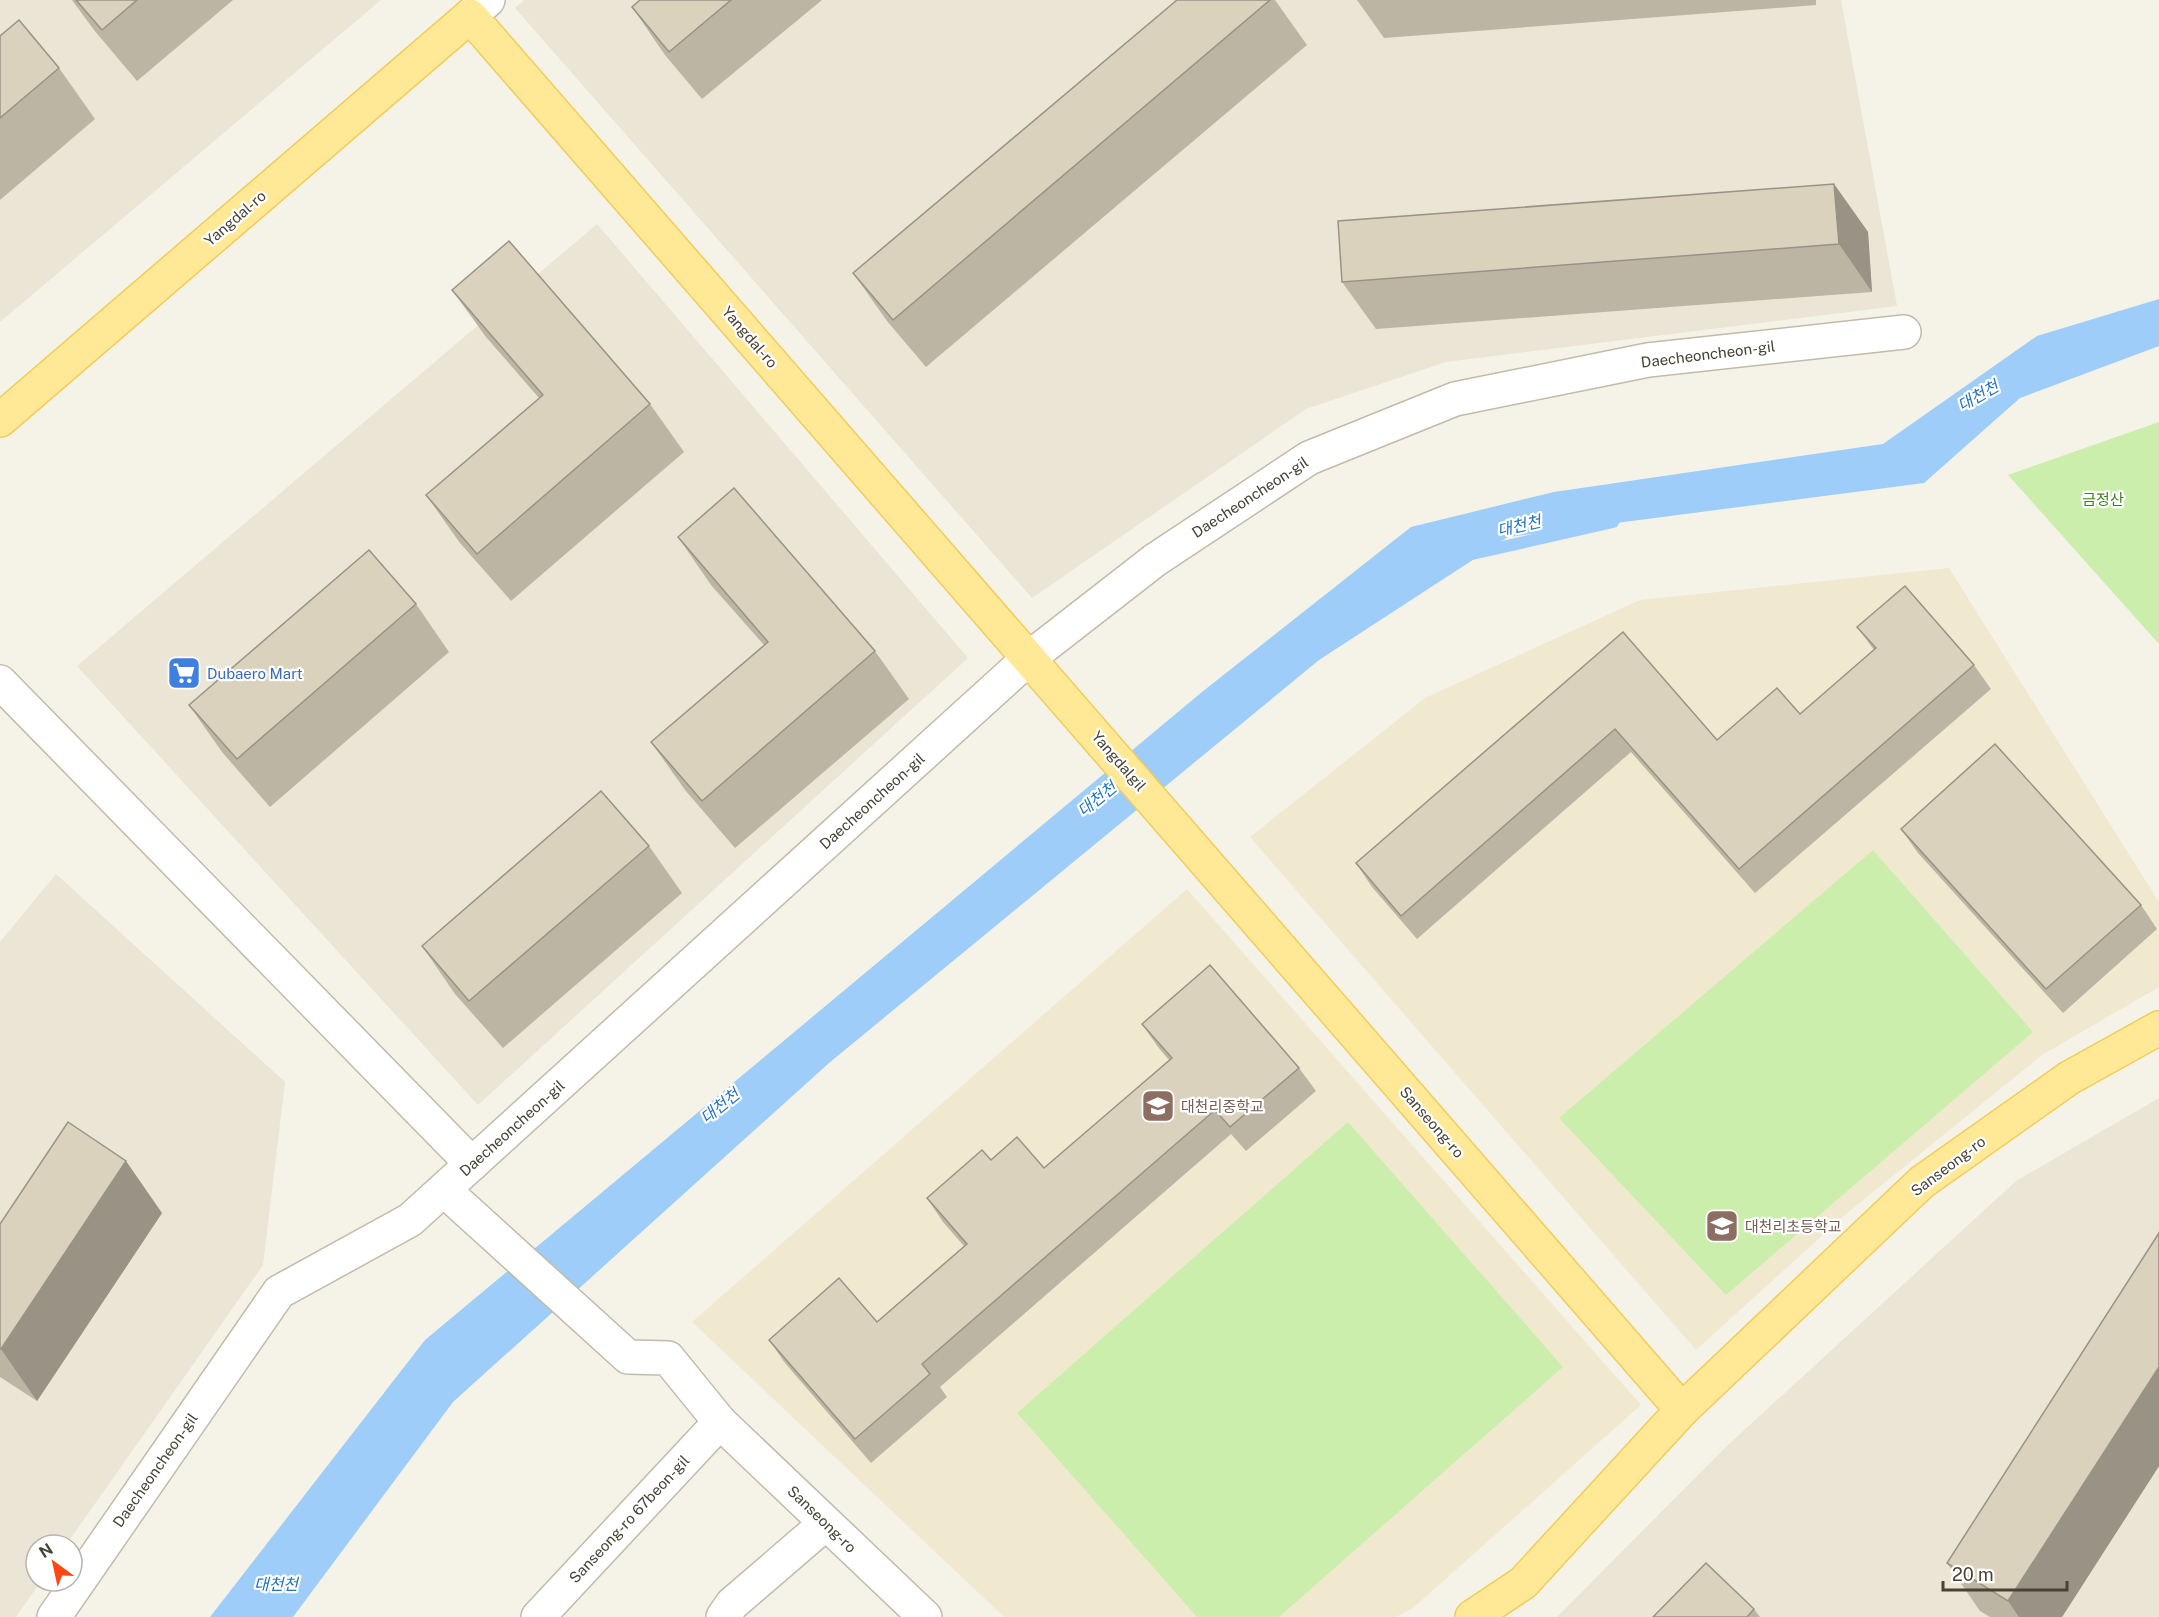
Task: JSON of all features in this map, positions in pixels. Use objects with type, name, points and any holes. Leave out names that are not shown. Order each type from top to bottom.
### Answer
[{"type":"main road","name":"Yangdal-ro","points":[[0,420],[479,8],[1029,658]]},
{"type":"main road","name":"Yangdalgil","points":[[1029,658],[1181,834]]},
{"type":"main road","name":"Sanseong-ro","points":[[1181,834],[1682,1410]]},
{"type":"main road","name":"Sanseong-ro","points":[[1472,1617],[1523,1583],[1682,1410],[1922,1182],[2069,1078],[2159,1028]]},
{"type":"street","name":"Daecheoncheon-gil","points":[[54,1617],[279,1292],[410,1220],[1029,658],[1155,560],[1309,458],[1455,399],[1648,360],[1904,332]]},
{"type":"street","points":[[0,682],[472,1164]]},
{"type":"street","name":"Sanseong-ro","points":[[444,1190],[628,1357],[668,1358],[720,1422],[925,1617]]},
{"type":"street","name":"Sanseong-ro 67beon-gil","points":[[538,1617],[720,1422]]},
{"type":"street","points":[[723,1617],[732,1604],[826,1523]]},
{"type":"shaded area","points":[[0,0],[381,0],[0,322]]},
{"type":"shaded area","points":[[524,0],[1841,0],[1897,306],[1446,362],[1306,409],[1032,598],[515,8]]},
{"type":"shaded area","points":[[597,224],[968,658],[478,1105],[77,666]]},
{"type":"shaded area","name":"대천리초등학교","points":[[1949,568],[2159,902],[2159,987],[2042,1055],[1846,1214],[1696,1350],[1250,837],[1425,698],[1640,600]]},
{"type":"shaded area","points":[[56,874],[285,1082],[263,1265],[74,1533],[24,1533],[24,1593],[33,1593],[16,1617],[0,1617],[0,942]]},
{"type":"shaded area","name":"대천리중학교","points":[[1187,889],[1641,1405],[1413,1608],[1396,1617],[1004,1617],[692,1322]]},
{"type":"shaded area","points":[[2159,1098],[2159,1617],[1557,1617],[1728,1445],[2016,1181]]},
{"type":"green space","name":"금정산","points":[[2159,422],[2159,644],[2008,475]]},
{"type":"green space","points":[[1873,850],[2033,1032],[1726,1295],[1559,1118]]},
{"type":"green space","points":[[1348,1122],[1563,1367],[1279,1617],[1197,1617],[1017,1413]]},
{"type":"water","name":"대천천","points":[[2159,299],[2159,346],[2020,398],[1924,483],[1508,537],[1319,660],[829,1063],[453,1402],[293,1617],[210,1617],[425,1340],[1202,692],[1411,527],[1554,492],[1883,444],[2037,336]]},
{"type":"building","points":[[76,0],[137,0],[102,30]]},
{"type":"building","points":[[640,0],[731,0],[669,52],[632,7]]},
{"type":"building","points":[[1177,0],[1270,0],[893,320],[853,273]]},
{"type":"building","points":[[19,20],[59,68],[0,118],[0,36]]},
{"type":"building","points":[[1834,184],[1839,244],[1342,282],[1338,221]]},
{"type":"building","points":[[509,241],[650,404],[477,554],[426,495],[543,395],[452,290]]},
{"type":"building","points":[[734,488],[875,651],[702,801],[651,742],[768,642],[678,537]]},
{"type":"building","points":[[369,550],[416,604],[237,759],[189,705]]},
{"type":"building","points":[[1905,586],[1974,665],[1739,869],[1615,729],[1401,916],[1356,863],[1623,632],[1717,740],[1777,688],[1800,714],[1876,648],[1857,627]]},
{"type":"building","points":[[1995,744],[2141,905],[2046,989],[1901,829]]},
{"type":"building","points":[[601,791],[649,846],[469,1001],[422,946]]},
{"type":"building","points":[[1210,965],[1299,1068],[1230,1127],[1215,1110],[922,1364],[930,1374],[855,1439],[769,1340],[839,1278],[877,1322],[967,1244],[927,1198],[982,1150],[991,1160],[1017,1137],[1044,1168],[1172,1058],[1142,1024]]},
{"type":"building","points":[[68,1122],[126,1161],[0,1349],[0,1224]]},
{"type":"building","points":[[2159,1233],[2159,1367],[2008,1601],[1947,1563]]},
{"type":"building","points":[[1706,1563],[1754,1609],[1747,1617],[1653,1617]]},
{"type":"waterway","name":"대천천","points":[[1472,554],[1613,522]]},
{"type":"place","name":"Dubaero Mart","points":[[184,673]]},
{"type":"place","name":"대천리중학교","points":[[1158,1106]]},
{"type":"place","name":"대천리초등학교","points":[[1722,1226]]}]
